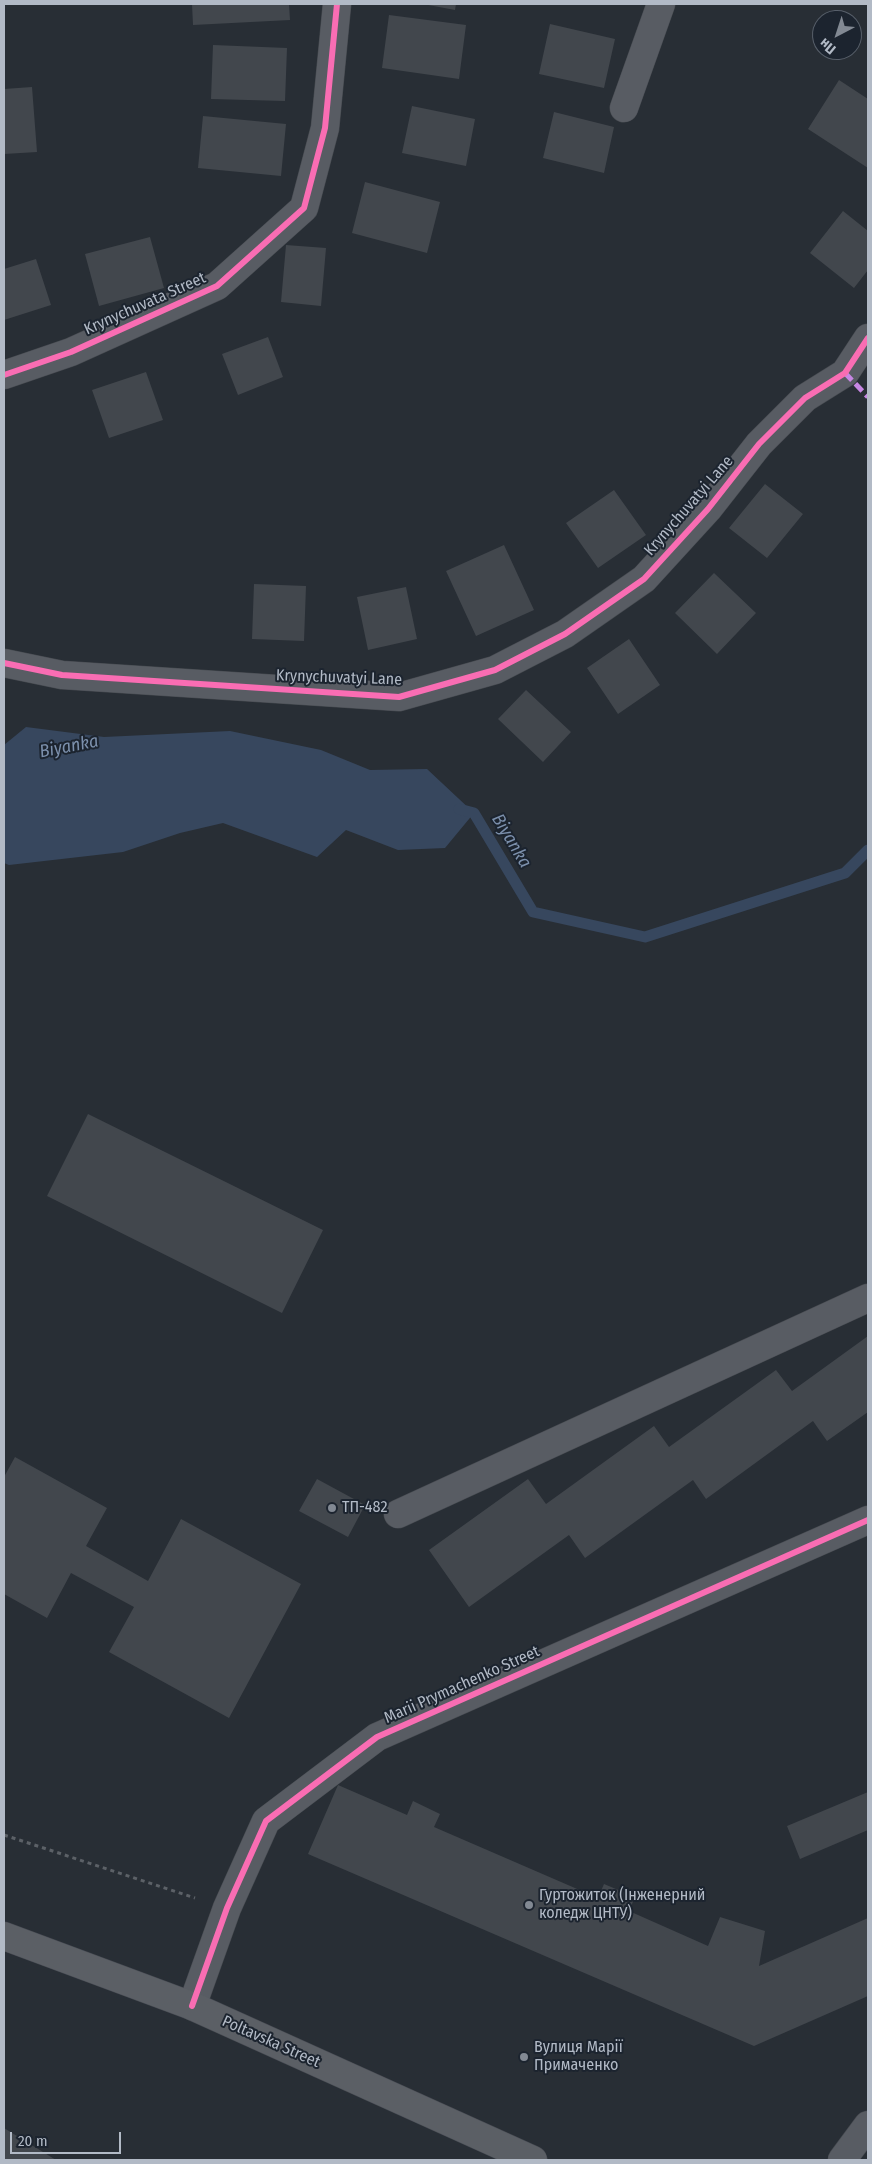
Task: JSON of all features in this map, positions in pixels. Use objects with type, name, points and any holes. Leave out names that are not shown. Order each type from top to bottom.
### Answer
[{"type":"main road","name":"Poltavska Street","points":[[4,1936],[192,2006],[533,2160]]},
{"type":"street","name":"Krynychuvata Street","points":[[4,375],[71,352],[217,286],[304,208],[325,128],[337,4]]},
{"type":"street","points":[[624,108],[661,4]]},
{"type":"street","name":"Krynychuvatyi Lane","points":[[4,663],[62,675],[399,697],[495,670],[565,634],[644,579],[708,509],[759,444],[804,398],[845,373],[868,338]]},
{"type":"street","points":[[398,1514],[868,1298]]},
{"type":"street","name":"Marii Prymachenko Street","points":[[192,2006],[227,1908],[266,1821],[377,1738],[868,1520]]},
{"type":"street","points":[[842,2160],[868,2125]]},
{"type":"path","points":[[4,1835],[227,1908]]},
{"type":"water","points":[[26,727],[104,737],[230,731],[321,750],[370,770],[427,769],[474,813],[445,848],[398,850],[346,830],[317,857],[223,823],[180,833],[123,852],[9,865],[4,863],[4,745]]},
{"type":"building","points":[[192,4],[289,4],[290,20],[193,25]]},
{"type":"building","points":[[423,4],[456,4],[455,10]]},
{"type":"building","points":[[389,15],[466,25],[459,79],[382,68]]},
{"type":"building","points":[[550,24],[615,39],[604,88],[539,74]]},
{"type":"building","points":[[213,45],[287,48],[285,101],[211,99]]},
{"type":"building","points":[[839,80],[868,99],[868,168],[808,129]]},
{"type":"building","points":[[32,87],[37,152],[4,154],[4,89]]},
{"type":"building","points":[[412,106],[475,119],[466,166],[402,153]]},
{"type":"building","points":[[554,112],[614,127],[604,173],[543,158]]},
{"type":"building","points":[[203,116],[286,124],[281,176],[198,168]]},
{"type":"building","points":[[365,182],[440,202],[427,253],[352,233]]},
{"type":"building","points":[[843,211],[868,231],[868,270],[854,288],[810,253]]},
{"type":"building","points":[[150,237],[164,288],[99,306],[85,254]]},
{"type":"building","points":[[286,245],[326,248],[321,306],[281,302]]},
{"type":"building","points":[[36,259],[51,305],[4,320],[4,269]]},
{"type":"building","points":[[268,337],[283,377],[238,395],[222,354]]},
{"type":"building","points":[[146,372],[163,420],[109,438],[92,390]]},
{"type":"building","points":[[765,484],[803,514],[767,558],[729,528]]},
{"type":"building","points":[[614,490],[646,535],[598,568],[566,523]]},
{"type":"building","points":[[504,545],[534,610],[476,636],[446,571]]},
{"type":"building","points":[[714,573],[756,613],[717,654],[675,613]]},
{"type":"building","points":[[254,584],[306,586],[304,641],[252,639]]},
{"type":"building","points":[[406,587],[417,639],[368,650],[357,597]]},
{"type":"building","points":[[629,639],[660,685],[618,714],[587,668]]},
{"type":"building","points":[[526,690],[571,732],[543,762],[498,719]]},
{"type":"building","points":[[88,1114],[323,1230],[282,1313],[47,1196]]},
{"type":"building","points":[[868,1336],[868,1412],[827,1441],[813,1421],[706,1499],[693,1480],[585,1558],[569,1535],[469,1607],[429,1550],[528,1479],[546,1504],[654,1426],[669,1447],[776,1370],[792,1391]]},
{"type":"building","points":[[15,1457],[107,1508],[86,1546],[148,1581],[181,1519],[301,1584],[229,1718],[109,1652],[134,1607],[71,1573],[47,1618],[4,1594],[4,1477]]},
{"type":"building","name":"ТП-482","points":[[317,1479],[365,1505],[348,1537],[299,1511]]},
{"type":"building","name":"Гуртожиток (Інженерний коледж ЦНТУ)","points":[[338,1785],[407,1815],[413,1801],[440,1814],[434,1827],[598,1898],[604,1884],[635,1897],[629,1911],[708,1946],[720,1917],[765,1931],[759,1966],[868,1918],[868,1996],[754,2046],[308,1854]]},
{"type":"building","points":[[868,1792],[868,1830],[800,1859],[787,1826]]},
{"type":"building","points":[[4,2128],[56,2160],[4,2160]]},
{"type":"waterway","name":"Biyanka","points":[[459,809],[474,813],[533,912],[645,937],[845,873],[868,850]]},
{"type":"marked path","points":[[845,373],[868,397]]},
{"type":"cycle path","points":[[4,375],[71,352],[217,286],[304,208],[325,128],[337,4]]},
{"type":"cycle path","points":[[4,663],[62,675],[399,697],[495,670],[565,634],[644,579],[708,509],[759,444],[805,398],[845,373],[868,338]]},
{"type":"cycle path","points":[[192,2006],[227,1908],[266,1821],[377,1737],[868,1520]]},
{"type":"place","name":"ТП-482","points":[[332,1508]]},
{"type":"place","name":"Гуртожиток (Інженерний коледж ЦНТУ)","points":[[529,1905]]},
{"type":"place","name":"Вулиця Марії Примаченко","points":[[524,2057]]}]
